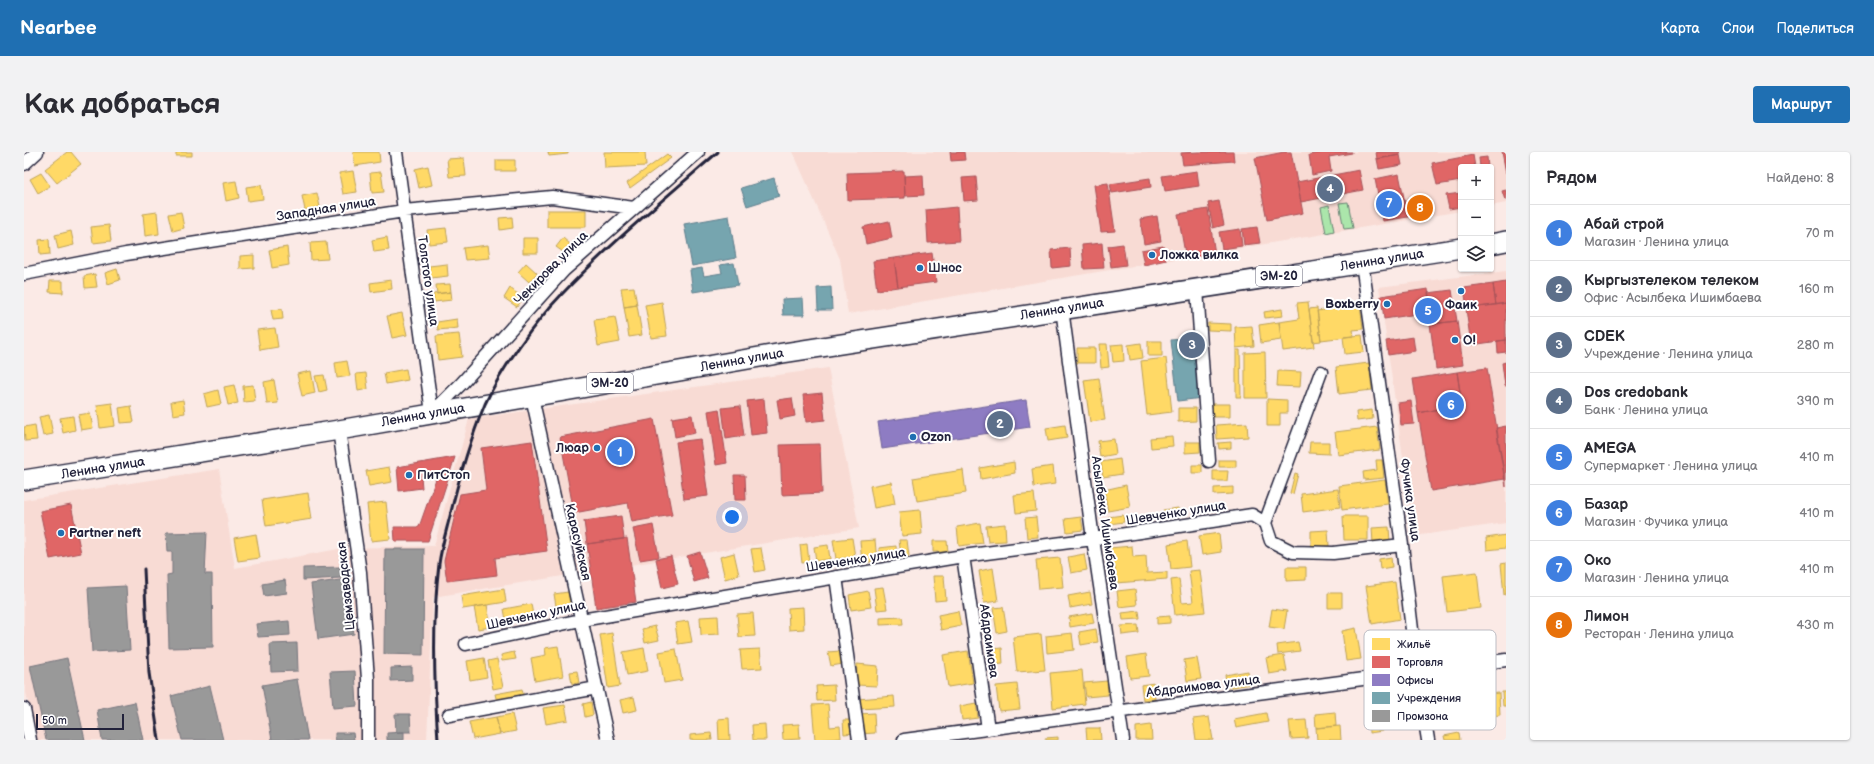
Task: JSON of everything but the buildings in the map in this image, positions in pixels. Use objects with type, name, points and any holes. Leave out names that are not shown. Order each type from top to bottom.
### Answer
[{"type":"main road","points":[[1494,243],[1506,241]]},
{"type":"main road","name":"Ленина улица","points":[[24,480],[339,430],[783,353],[1458,248]]},
{"type":"street","points":[[24,164],[37,152]]},
{"type":"street","name":"Толстого улица","points":[[396,152],[432,413]]},
{"type":"street","name":"Чекирова улица","points":[[432,413],[462,383],[564,270],[698,152]]},
{"type":"street","name":"Западная улица","points":[[24,274],[126,254],[404,211],[552,197],[634,208]]},
{"type":"street","name":"Фучика улица","points":[[1362,263],[1402,545],[1412,630]]},
{"type":"street","points":[[1197,290],[1209,462]]},
{"type":"street","name":"Асылбека Ишимбаева","points":[[1062,309],[1093,540],[1123,740]]},
{"type":"street","points":[[1321,372],[1265,523],[1271,541],[1293,552],[1333,553],[1402,545]]},
{"type":"street","name":"Карасуйская","points":[[532,397],[608,740]]},
{"type":"street","name":"Цемзаводская","points":[[339,430],[360,572],[368,679],[368,740]]},
{"type":"street","name":"Шевченко улица","points":[[466,644],[582,620],[963,556],[1093,540],[1252,515],[1265,523]]},
{"type":"street","name":"Абдраимова","points":[[963,556],[988,729]]},
{"type":"street","points":[[836,578],[859,740]]},
{"type":"street","name":"Абдраимова улица","points":[[1496,661],[1506,660]]},
{"type":"street","name":"Абдраимова улица","points":[[904,740],[1364,679]]},
{"type":"street","points":[[449,715],[597,688]]},
{"type":"street","points":[[24,709],[30,740]]},
{"type":"street","name":"Фучика улица","points":[[1426,730],[1428,740]]},
{"type":"shaded area","points":[[793,152],[1506,152],[1506,203],[1494,205],[1494,164],[1458,164],[1458,212],[848,314],[840,259]]},
{"type":"shaded area","points":[[1506,271],[1506,523],[1414,536],[1379,287]]},
{"type":"shaded area","points":[[828,368],[859,528],[433,597],[427,740],[36,740],[24,683],[24,500],[219,469],[235,568],[344,548],[434,546],[469,419]]},
{"type":"green space","points":[[1348,202],[1353,228],[1344,229],[1339,203]]},
{"type":"green space","points":[[1329,205],[1334,231],[1326,233],[1321,207]]},
{"type":"railway","points":[[438,740],[434,652],[435,608],[439,564],[461,473],[474,431],[485,404],[500,376],[519,346],[562,294],[619,239],[718,152]]},
{"type":"railway","points":[[144,569],[149,673],[159,740]]},
{"type":"place","name":"Dos credobank","points":[[1330,189]]},
{"type":"place","name":"Око","points":[[1389,204]]},
{"type":"place","name":"Лимон","points":[[1420,208]]},
{"type":"place","name":"Ложка вилка","points":[[1152,255]]},
{"type":"place","name":"Шнос","points":[[920,268]]},
{"type":"place","name":"Фаик","points":[[1461,291]]},
{"type":"place","name":"Boxberry","points":[[1387,304]]},
{"type":"place","name":"AMEGA","points":[[1428,311]]},
{"type":"place","name":"О!","points":[[1455,340]]},
{"type":"place","name":"CDEK","points":[[1192,345]]},
{"type":"place","name":"Базар","points":[[1451,405]]},
{"type":"place","name":"Кыргызтелеком телеком","points":[[1000,424]]},
{"type":"place","name":"Ozon","points":[[913,437]]},
{"type":"place","name":"Люар","points":[[597,448]]},
{"type":"place","name":"Абай строй","points":[[620,452]]},
{"type":"place","name":"ПитСтоп","points":[[409,475]]},
{"type":"place","name":"Partner neft","points":[[61,533]]}]
